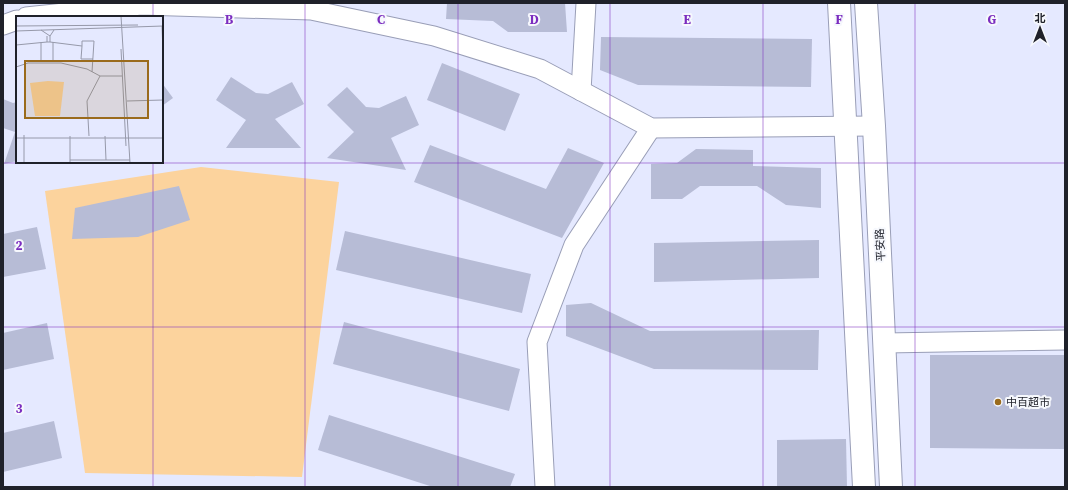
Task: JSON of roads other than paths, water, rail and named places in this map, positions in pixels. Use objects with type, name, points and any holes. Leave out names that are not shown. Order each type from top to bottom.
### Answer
[{"type":"main road","points":[[838,3],[864,487]]},
{"type":"main road","name":"平安路","points":[[866,3],[874,126],[891,487]]},
{"type":"street","points":[[581,91],[586,3]]},
{"type":"street","points":[[35,16],[141,4],[243,5],[311,10],[434,36],[540,69],[651,128],[874,126]]},
{"type":"street","points":[[3,25],[16,20]]},
{"type":"street","points":[[545,487],[537,342],[574,245],[651,128]]},
{"type":"street","points":[[885,343],[1065,340]]},
{"type":"place","name":"中百超市","points":[[998,402]]}]
